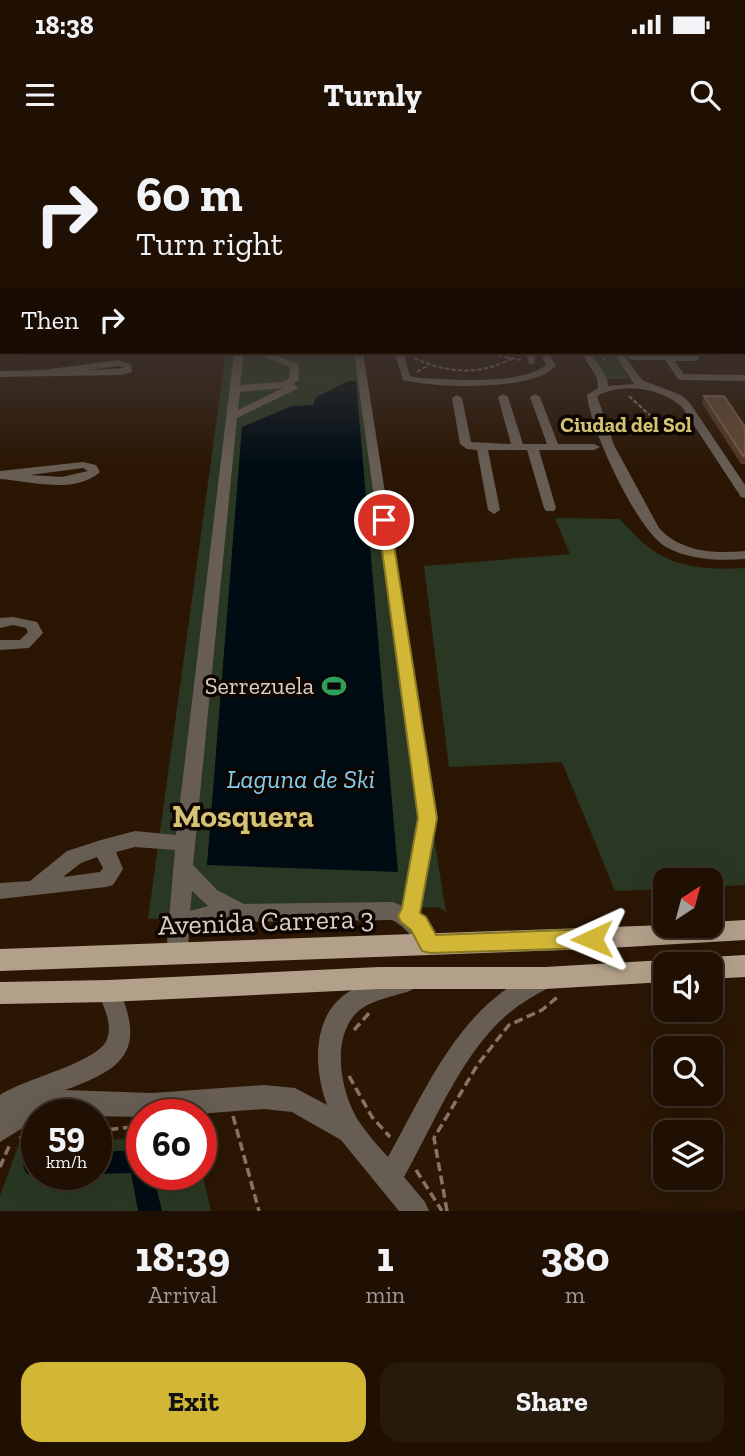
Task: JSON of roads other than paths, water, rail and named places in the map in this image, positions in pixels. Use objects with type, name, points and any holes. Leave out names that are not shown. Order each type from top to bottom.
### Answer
[{"type":"main road","name":"Avenida Carrera 3","points":[[0,960],[745,930]]},
{"type":"main road","points":[[723,967],[745,966]]},
{"type":"main road","points":[[0,993],[421,978],[545,978],[653,972]]},
{"type":"street","points":[[47,372],[94,366]]},
{"type":"street","points":[[0,373],[121,372],[129,370],[128,366]]},
{"type":"street","points":[[177,954],[185,843],[237,366]]},
{"type":"street","points":[[284,385],[294,380],[297,368],[292,366]]},
{"type":"street","points":[[361,366],[427,818],[412,908],[408,916]]},
{"type":"street","points":[[403,366],[406,378],[419,381],[534,377],[551,366]]},
{"type":"street","points":[[594,366],[602,379],[603,388]]},
{"type":"street","points":[[632,366],[638,382],[677,397],[699,423],[723,437],[730,451],[723,459],[745,494]]},
{"type":"street","points":[[674,366],[681,377],[745,377]]},
{"type":"street","points":[[233,415],[293,387],[284,385],[234,389]]},
{"type":"street","points":[[645,386],[603,388],[590,398],[602,432],[652,531],[662,540],[682,550],[702,555],[745,555]]},
{"type":"street","points":[[503,397],[518,447]]},
{"type":"street","points":[[536,397],[554,447]]},
{"type":"street","points":[[457,398],[466,444],[482,447],[594,447]]},
{"type":"street","points":[[602,432],[594,439],[594,447],[601,457],[617,464]]},
{"type":"street","points":[[482,447],[494,510]]},
{"type":"street","points":[[532,447],[550,508]]},
{"type":"street","points":[[83,465],[92,467],[94,472],[85,478],[69,481],[1,475],[83,465]]},
{"type":"street","points":[[34,889],[74,857],[101,848],[135,839],[185,843]]},
{"type":"street","points":[[0,891],[106,879],[113,869],[111,859],[101,848]]},
{"type":"street","points":[[183,867],[209,895],[228,910]]},
{"type":"street","points":[[180,926],[198,917],[228,910],[244,913],[393,911],[418,923],[430,944]]},
{"type":"street","points":[[416,1211],[350,1131],[332,1086],[329,1048],[334,1027],[343,1012],[355,1000],[421,978]]},
{"type":"street","points":[[390,1177],[460,1057],[490,1016],[517,994],[545,978]]},
{"type":"street","points":[[0,1109],[27,1091],[94,1069],[116,1052],[123,1029],[119,1010],[109,991]]},
{"type":"street","points":[[0,1130],[25,1111],[51,1102],[152,1105],[264,1097],[295,1100],[350,1131]]},
{"type":"lane","points":[[0,623],[13,621],[32,625],[36,633],[24,645],[0,645]]},
{"type":"water","name":"Laguna de Ski","points":[[349,381],[356,381],[398,872],[207,865],[242,427],[292,406],[313,405],[316,397]]},
{"type":"waterway","points":[[112,1162],[126,1162]]},
{"type":"waterway","points":[[145,1190],[150,1211]]},
{"type":"place","name":"Serrezuela","points":[[334,686]]},
{"type":"district","name":"Ciudad del Sol","points":[[626,425]]},
{"type":"district","name":"Mosquera","points":[[243,816]]}]
